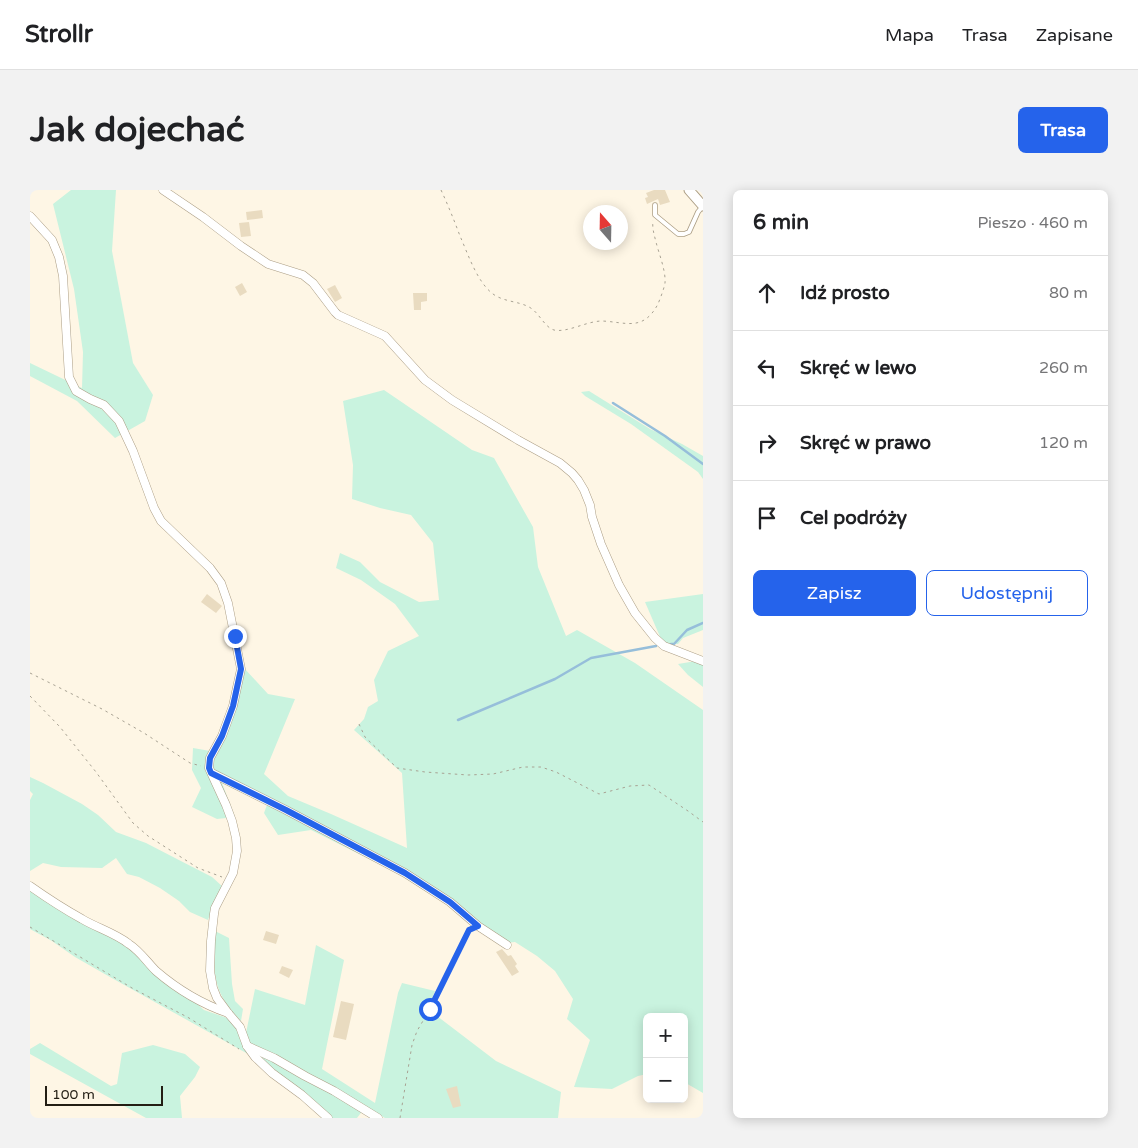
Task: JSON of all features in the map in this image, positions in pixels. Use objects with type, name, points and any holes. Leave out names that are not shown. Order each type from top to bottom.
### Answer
[{"type":"street","points":[[163,190],[268,264],[303,275],[312,283],[338,315],[385,336],[425,380],[452,400],[560,463],[572,472],[584,490],[601,544],[619,585],[635,613],[664,646],[703,661]]},
{"type":"street","points":[[689,190],[703,206]]},
{"type":"street","points":[[30,216],[52,240],[59,257],[63,276],[69,377],[76,391],[104,405],[119,421],[161,521],[210,568],[221,583],[228,603],[241,669],[233,706],[222,736],[210,758],[210,770],[226,805],[236,838],[236,863],[234,873],[215,908],[210,967],[213,988],[217,998],[240,1027],[247,1046],[255,1057],[272,1074],[302,1095],[328,1118]]},
{"type":"street","points":[[210,770],[405,873],[450,902],[478,926],[507,945]]},
{"type":"street","points":[[30,886],[83,920],[130,944],[156,970],[176,986],[198,1000],[228,1013]]},
{"type":"street","points":[[247,1046],[274,1058],[378,1118]]},
{"type":"lane","points":[[654,205],[655,215],[678,234],[690,232],[698,212],[703,206]]},
{"type":"path","points":[[441,190],[472,264],[484,285],[494,295],[529,307],[537,313],[549,328],[554,330],[562,330],[600,321],[629,324],[643,322],[647,319],[658,304],[665,284],[660,256],[652,229],[655,215]]},
{"type":"path","points":[[30,673],[102,709],[190,762],[210,770]]},
{"type":"path","points":[[30,696],[60,728],[96,772],[133,823],[148,836],[198,868],[222,877],[227,886]]},
{"type":"path","points":[[359,724],[364,737],[397,768],[468,775],[493,774],[523,767],[541,767],[556,772],[599,794],[630,786],[648,785],[703,822]]},
{"type":"path","points":[[400,1118],[412,1045],[417,1030],[430,1009],[469,930],[478,926]]},
{"type":"path","points":[[30,928],[132,988],[189,1018],[228,1044],[255,1057]]},
{"type":"green space","points":[[71,190],[116,190],[112,251],[133,363],[153,395],[145,421],[115,438],[77,401],[30,376],[30,363],[82,388],[83,352],[74,289],[53,204]]},
{"type":"green space","points":[[384,390],[472,450],[494,458],[533,527],[538,567],[566,636],[577,630],[635,663],[703,710],[703,1093],[688,1084],[688,1013],[643,1013],[643,1075],[612,1089],[574,1087],[590,1040],[567,1019],[573,999],[555,971],[537,956],[515,942],[498,944],[448,905],[395,872],[311,830],[278,835],[264,813],[267,805],[222,783],[235,817],[217,819],[192,807],[201,788],[192,770],[193,748],[216,752],[244,668],[268,694],[295,699],[264,774],[288,796],[407,848],[402,773],[354,730],[364,719],[368,707],[378,701],[374,680],[388,651],[419,636],[395,604],[361,580],[336,568],[340,553],[360,562],[380,582],[419,602],[439,600],[433,543],[411,515],[352,499],[353,465],[343,401]]},
{"type":"green space","points":[[589,391],[650,429],[703,456],[703,479],[698,472],[631,424],[581,392]]},
{"type":"green space","points":[[703,594],[703,630],[683,638],[678,644],[668,644],[661,639],[645,602]]},
{"type":"green space","points":[[696,661],[703,665],[703,687],[678,664]]},
{"type":"green space","points":[[30,777],[82,804],[98,815],[116,832],[146,843],[212,877],[223,887],[214,902],[208,920],[190,912],[179,901],[160,888],[139,877],[127,874],[116,858],[102,868],[61,867],[43,863],[30,871],[30,800],[33,794],[30,791]]},
{"type":"green space","points":[[30,885],[69,916],[87,926],[120,939],[162,978],[186,994],[204,1010],[230,1019],[238,1028],[248,1054],[75,957],[30,929]]},
{"type":"green space","points":[[215,931],[229,938],[235,1001],[243,1009],[241,1021],[224,999],[216,979],[214,958]]},
{"type":"green space","points":[[316,945],[344,960],[322,1069],[375,1103],[398,993],[402,983],[435,991],[427,1010],[496,1061],[561,1092],[558,1118],[385,1118],[249,1043],[246,1033],[255,989],[305,1005]]},
{"type":"green space","points":[[40,1043],[111,1086],[117,1084],[122,1053],[153,1045],[185,1054],[200,1067],[195,1077],[180,1096],[182,1118],[146,1118],[30,1054],[30,1049]]},
{"type":"green space","points":[[257,1052],[363,1110],[357,1118],[332,1118],[305,1094],[270,1070],[256,1055]]},
{"type":"building","points":[[654,190],[665,190],[670,202],[660,205],[658,199],[647,204],[645,198],[648,197],[646,193]]},
{"type":"building","points":[[262,210],[263,218],[247,220],[246,212]]},
{"type":"building","points":[[249,222],[251,236],[241,237],[239,223]]},
{"type":"building","points":[[242,283],[247,292],[240,296],[235,287]]},
{"type":"building","points":[[335,285],[342,298],[335,302],[327,289]]},
{"type":"building","points":[[413,293],[427,293],[427,301],[421,302],[421,310],[414,310]]},
{"type":"building","points":[[207,594],[222,606],[216,613],[201,602]]},
{"type":"building","points":[[266,931],[279,935],[276,944],[263,940]]},
{"type":"building","points":[[502,949],[508,956],[511,955],[517,964],[515,966],[519,972],[512,976],[496,952]]},
{"type":"building","points":[[282,966],[293,970],[289,978],[279,973]]},
{"type":"building","points":[[341,1001],[354,1004],[346,1040],[333,1037]]},
{"type":"building","points":[[457,1086],[461,1106],[453,1108],[446,1089]]},
{"type":"waterway","points":[[613,403],[665,436],[703,464]]},
{"type":"waterway","points":[[671,644],[674,644],[687,630],[703,623]]},
{"type":"waterway","points":[[458,720],[555,679],[591,658],[656,646]]},
{"type":"route","points":[[235,636],[241,669],[233,706],[222,736],[210,758],[209,768],[211,773],[368,852],[405,873],[450,902],[478,926],[469,930],[430,1009]]}]
